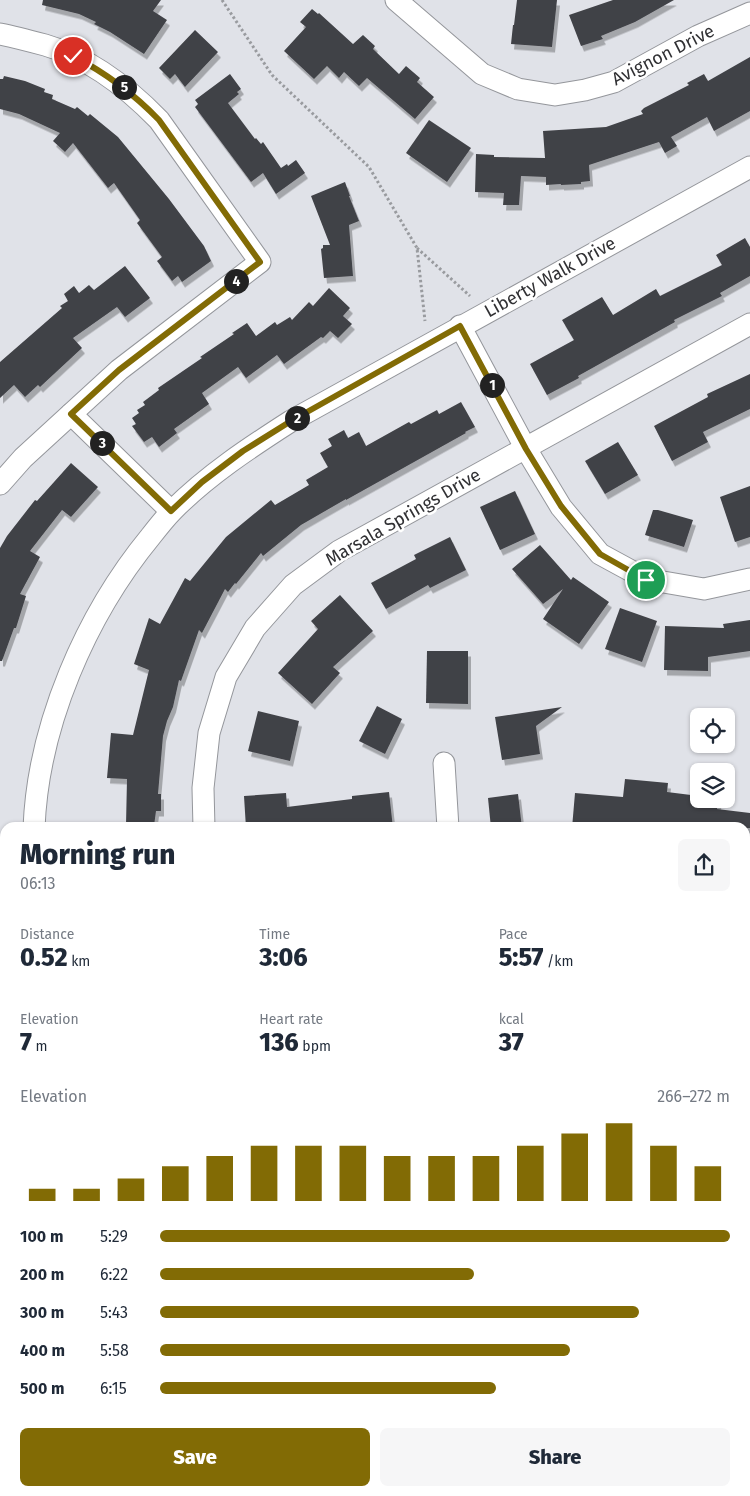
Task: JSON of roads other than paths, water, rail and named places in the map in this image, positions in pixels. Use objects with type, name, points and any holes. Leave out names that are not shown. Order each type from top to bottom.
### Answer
[{"type":"street","name":"Avignon Drive","points":[[396,0],[482,74],[518,89],[556,95],[614,82],[698,36],[750,13]]},
{"type":"street","points":[[0,34],[46,45],[73,56],[98,68],[140,101],[159,120],[260,262],[119,370],[23,458],[0,484]]},
{"type":"street","name":"Liberty Walk Drive","points":[[34,822],[35,804],[48,740],[71,666],[101,610],[130,562],[171,511],[202,482],[251,446],[291,421],[750,167]]},
{"type":"street","name":"Marsala Springs Drive","points":[[204,822],[203,788],[209,733],[226,677],[255,628],[293,585],[339,551],[750,324]]},
{"type":"street","points":[[460,326],[526,449],[561,506],[600,554],[646,580],[704,589],[750,579]]},
{"type":"street","points":[[71,414],[171,511]]},
{"type":"street","points":[[444,763],[448,822]]}]
